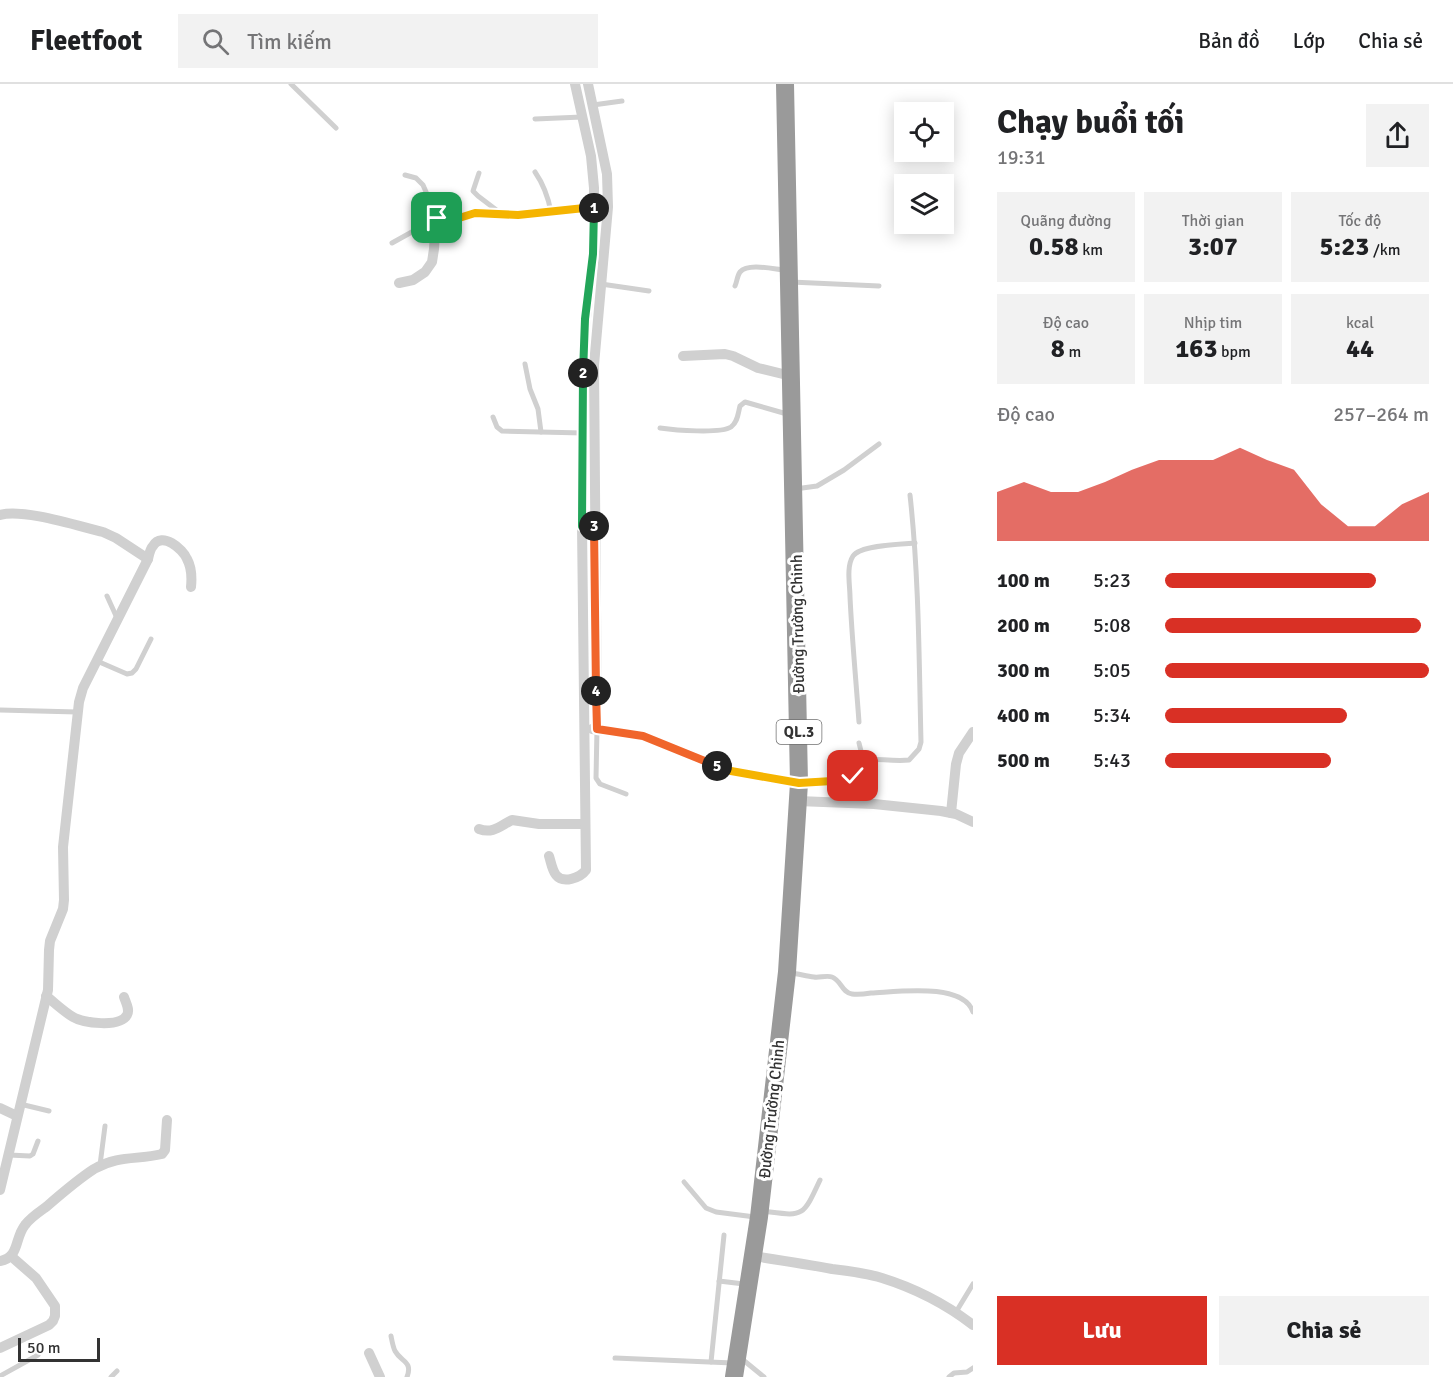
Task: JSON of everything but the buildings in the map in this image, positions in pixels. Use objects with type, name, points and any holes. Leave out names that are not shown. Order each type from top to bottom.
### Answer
[{"type":"highway","name":"Đường Trường Chinh","points":[[735,1365],[760,1214],[787,972],[798,792],[785,84]]},
{"type":"street","points":[[549,856],[556,876],[565,880],[581,876],[586,870],[585,824],[590,729],[588,526],[583,433],[584,327],[593,254],[594,207],[593,173],[575,84]]},
{"type":"street","points":[[588,84],[608,188],[594,365],[588,526]]},
{"type":"street","points":[[399,283],[413,280],[425,272],[432,262],[438,221],[475,213],[518,215],[594,207]]},
{"type":"street","points":[[682,356],[725,354],[758,368],[791,376]]},
{"type":"street","points":[[0,515],[21,513],[103,532],[148,559]]},
{"type":"street","points":[[0,1190],[46,996],[49,981],[50,941],[63,909],[63,847],[77,712],[83,688],[156,542],[164,540],[175,544],[183,551],[189,561],[192,575],[191,587]]},
{"type":"street","points":[[590,729],[643,736],[731,771],[798,792],[951,813],[973,822]]},
{"type":"street","points":[[951,813],[956,764],[959,753],[973,732]]},
{"type":"street","points":[[479,829],[486,832],[494,831],[512,820],[539,824],[585,824]]},
{"type":"street","points":[[46,996],[74,1018],[102,1024],[121,1022],[126,1017],[128,1007],[124,997]]},
{"type":"street","points":[[0,1108],[17,1116]]},
{"type":"street","points":[[0,1262],[12,1257],[24,1226],[68,1188],[100,1166],[116,1160],[162,1154],[165,1150],[167,1120]]},
{"type":"street","points":[[753,1256],[882,1278],[907,1287],[956,1312],[973,1325]]},
{"type":"street","points":[[0,1348],[49,1326],[55,1316],[55,1306],[36,1278],[12,1257]]},
{"type":"street","points":[[369,1353],[380,1377]]},
{"type":"lane","points":[[291,84],[336,128]]},
{"type":"lane","points":[[593,105],[622,101]]},
{"type":"lane","points":[[536,118],[582,117]]},
{"type":"lane","points":[[535,172],[548,196],[551,212]]},
{"type":"lane","points":[[479,173],[473,191],[502,214]]},
{"type":"lane","points":[[392,243],[438,221],[423,185],[416,178],[405,175]]},
{"type":"lane","points":[[735,286],[742,270],[751,267],[789,276],[879,286]]},
{"type":"lane","points":[[601,284],[649,291]]},
{"type":"lane","points":[[525,364],[530,389],[538,409],[541,432]]},
{"type":"lane","points":[[660,428],[719,430],[730,428],[737,421],[740,406],[745,402],[792,416]]},
{"type":"lane","points":[[493,417],[497,428],[502,431],[583,433]]},
{"type":"lane","points":[[794,489],[817,486],[844,470],[879,444]]},
{"type":"lane","points":[[798,792],[849,780],[853,776],[856,760],[909,760],[919,749],[921,742],[915,543],[910,495]]},
{"type":"lane","points":[[859,722],[849,567],[853,555],[860,551],[915,543]]},
{"type":"lane","points":[[107,596],[118,619]]},
{"type":"lane","points":[[97,662],[127,674],[132,673],[151,639]]},
{"type":"lane","points":[[0,710],[77,712]]},
{"type":"lane","points":[[590,729],[596,778],[600,784],[626,794]]},
{"type":"lane","points":[[859,743],[863,759]]},
{"type":"lane","points":[[787,972],[815,977],[832,977],[844,990],[852,994],[904,991],[955,995],[971,1005],[973,1012]]},
{"type":"lane","points":[[20,1104],[49,1111]]},
{"type":"lane","points":[[100,1166],[105,1126]]},
{"type":"lane","points":[[9,1155],[30,1156],[38,1141]]},
{"type":"lane","points":[[684,1182],[706,1208],[716,1212],[793,1214],[802,1211],[810,1203],[820,1180]]},
{"type":"lane","points":[[711,1362],[724,1235]]},
{"type":"lane","points":[[719,1281],[748,1285]]},
{"type":"lane","points":[[956,1312],[973,1284]]},
{"type":"lane","points":[[391,1336],[395,1350],[408,1366],[409,1372],[406,1377]]},
{"type":"lane","points":[[0,1376],[38,1355]]},
{"type":"lane","points":[[615,1358],[735,1365],[764,1377]]},
{"type":"lane","points":[[949,1377],[954,1372],[967,1372],[973,1368]]},
{"type":"lane","points":[[111,1377],[117,1371]]},
{"type":"route","points":[[437,218],[440,224],[475,213],[518,215],[594,207],[593,254],[584,336],[582,526],[595,526],[597,729],[656,740],[731,771],[799,783],[849,780],[853,776]]}]
